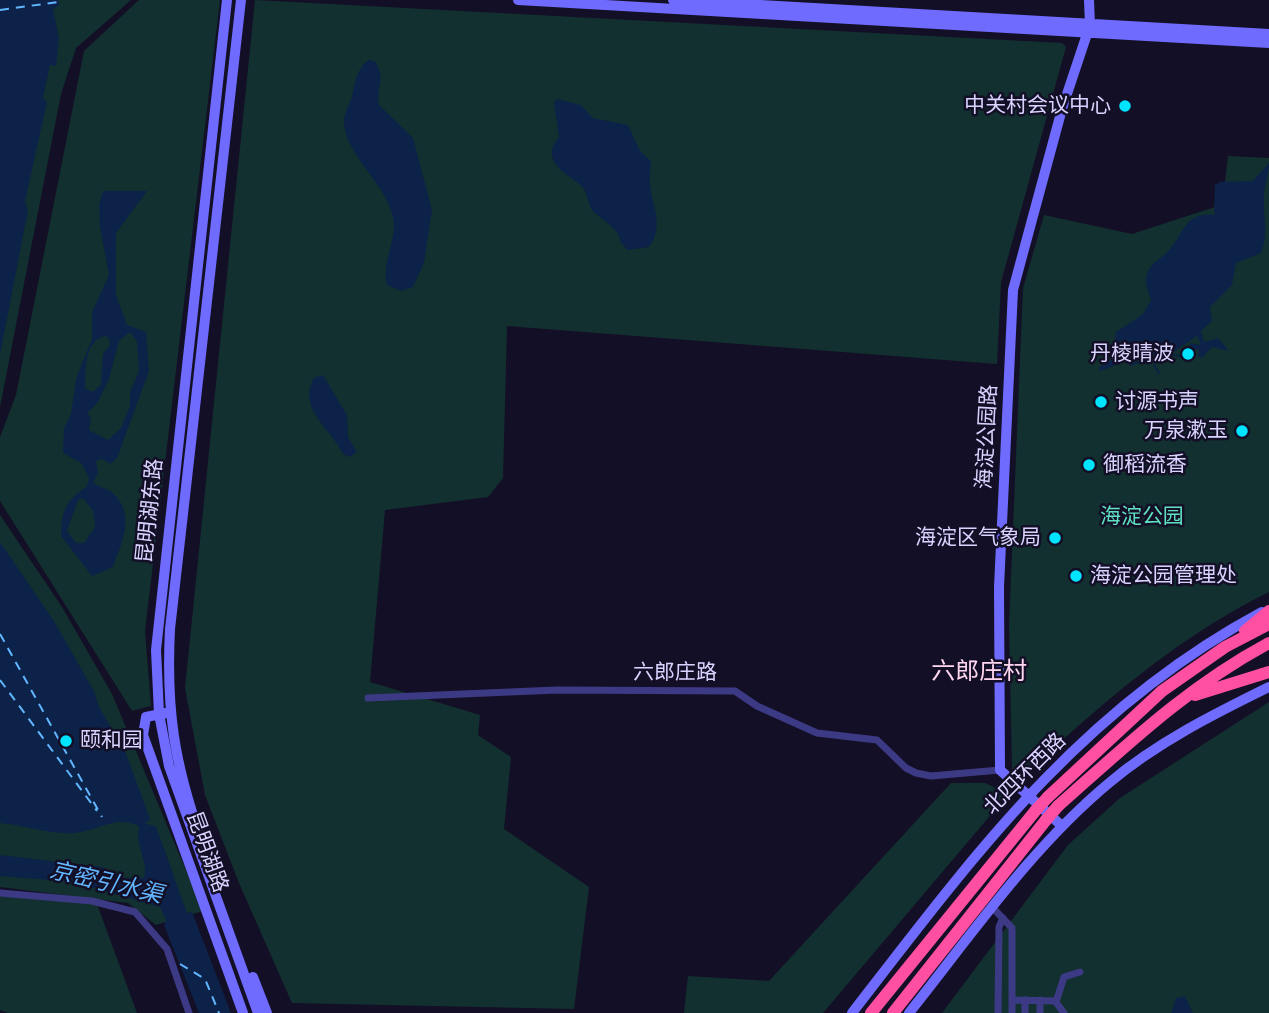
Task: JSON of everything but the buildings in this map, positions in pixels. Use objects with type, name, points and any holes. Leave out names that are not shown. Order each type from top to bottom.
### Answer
[{"type":"highway","points":[[1225,647],[1269,609]]},
{"type":"highway","name":"北四环西路","points":[[871,1013],[1053,801],[1162,691],[1225,647],[1269,624]]},
{"type":"highway","name":"北四环西路","points":[[1053,801],[1172,704],[1269,643]]},
{"type":"highway","points":[[1172,704],[1269,666]]},
{"type":"highway","points":[[1223,684],[1269,672]]},
{"type":"highway","name":"北四环西路","points":[[893,1013],[1041,815]]},
{"type":"street","name":"昆明湖东路","points":[[228,0],[156,627],[164,714],[179,798],[258,1013]]},
{"type":"street","name":"昆明湖东路","points":[[241,0],[173,599],[164,714],[186,796],[267,1013]]},
{"type":"street","points":[[518,0],[1269,34]]},
{"type":"street","points":[[673,0],[1087,27],[1269,43]]},
{"type":"street","points":[[1086,0],[1087,27]]},
{"type":"street","name":"海淀公园路","points":[[1000,770],[999,587],[1013,290],[1087,27]]},
{"type":"street","name":"北四环西路","points":[[852,1013],[966,864],[1026,796],[1123,704],[1186,656],[1269,609]]},
{"type":"street","points":[[909,1013],[1062,826],[1110,782],[1156,749],[1219,712],[1269,687]]},
{"type":"street","name":"六郎庄路","points":[[368,698],[557,690],[735,691],[757,706],[817,733],[877,740],[906,768],[916,772],[931,776],[1000,770]]},
{"type":"street","name":"昆明湖路","points":[[164,714],[146,717],[143,735],[243,1013]]},
{"type":"street","points":[[1000,770],[1062,826]]},
{"type":"street","points":[[0,893],[92,901],[135,912],[167,949],[189,1013]]},
{"type":"street","points":[[993,908],[1012,928],[1012,1013]]},
{"type":"street","points":[[998,1013],[999,927],[1003,918]]},
{"type":"street","points":[[1056,1002],[1064,977],[1080,972]]},
{"type":"street","points":[[1012,1000],[1056,1002],[1064,1013]]},
{"type":"street","points":[[1025,1000],[1025,1013]]},
{"type":"street","points":[[1040,1000],[1040,1013]]},
{"type":"green space","points":[[0,0],[131,0],[76,48],[61,94],[0,407]]},
{"type":"green space","points":[[139,0],[220,0],[145,631],[151,706],[132,711],[0,501],[0,437],[16,395],[84,51]]},
{"type":"green space","points":[[255,0],[1062,43],[1066,47],[1001,282],[997,364],[507,326],[503,478],[488,497],[385,510],[370,682],[480,715],[478,735],[511,757],[504,829],[589,887],[574,1009],[292,1003],[239,883],[205,795],[185,688]]},
{"type":"green space","name":"海淀公园","points":[[1228,156],[1269,158],[1269,592],[1202,630],[1170,652],[1110,699],[1024,776],[1012,769],[1009,624],[1023,288],[1044,215],[1132,234],[1215,207],[1215,185],[1225,182]]},
{"type":"green space","name":"颐和园","points":[[0,515],[62,607],[112,694],[203,911],[156,925],[128,903],[0,887]]},
{"type":"green space","points":[[1269,702],[1269,1013],[942,1013],[1068,845],[1120,798]]},
{"type":"green space","points":[[951,783],[985,783],[1004,792],[1005,798],[823,1013],[684,1013],[688,976],[769,981]]},
{"type":"green space","points":[[0,896],[97,904],[137,1013],[8,1013],[0,1010]]},
{"type":"water","points":[[0,0],[58,0],[59,5],[53,9],[59,38],[56,66],[50,65],[43,98],[47,102],[25,201],[28,210],[0,355]]},
{"type":"water","points":[[369,60],[374,61],[380,72],[379,105],[413,138],[432,210],[424,263],[413,287],[401,291],[387,285],[386,268],[394,225],[389,204],[351,146],[344,122],[358,74]]},
{"type":"water","points":[[556,99],[581,105],[593,118],[628,125],[640,151],[651,161],[650,183],[657,224],[649,247],[628,250],[613,228],[592,210],[580,184],[555,163],[552,156],[553,147],[559,137],[554,104]]},
{"type":"water","points":[[1269,163],[1264,193],[1265,238],[1261,253],[1236,263],[1232,285],[1210,307],[1212,321],[1201,331],[1204,342],[1218,338],[1229,351],[1212,347],[1202,358],[1198,356],[1199,349],[1189,351],[1190,343],[1201,345],[1197,336],[1169,355],[1169,362],[1147,352],[1101,371],[1098,368],[1113,359],[1116,332],[1143,314],[1151,300],[1146,281],[1150,268],[1170,249],[1191,220],[1214,215],[1215,185],[1220,182],[1253,181]]},
{"type":"water","points":[[103,191],[147,191],[116,233],[116,295],[127,325],[146,332],[149,371],[117,458],[110,464],[102,459],[96,461],[98,473],[93,483],[113,493],[120,501],[124,510],[125,529],[113,567],[92,576],[61,536],[66,506],[87,486],[89,478],[81,463],[63,453],[64,428],[71,414],[76,379],[92,339],[92,312],[109,275],[100,227],[99,204]],"holes":[[[130,332],[137,342],[139,371],[130,392],[130,406],[121,428],[108,440],[89,430],[91,417],[87,414],[98,402],[109,379],[119,341]],[[105,336],[109,338],[110,345],[103,354],[101,385],[92,392],[85,388],[87,358],[93,344]],[[83,498],[93,511],[95,527],[84,543],[76,543],[67,531],[78,500]]]},
{"type":"water","points":[[323,375],[347,415],[348,437],[357,452],[350,457],[343,454],[313,409],[310,389],[314,378]]},
{"type":"water","name":"颐和园","points":[[0,542],[54,621],[125,751],[150,819],[145,824],[156,826],[187,913],[192,912],[231,1013],[199,1013],[164,925],[166,920],[160,907],[73,882],[0,876],[0,855],[102,867],[125,878],[144,878],[145,866],[139,841],[139,826],[131,823],[117,822],[71,833],[0,823]]},
{"type":"water","points":[[1185,996],[1193,1013],[1171,1013],[1176,998]]},
{"type":"waterway","points":[[1174,355],[1180,356]]},
{"type":"waterway","points":[[1130,365],[1147,359]]},
{"type":"waterway","points":[[1154,365],[1159,373]]},
{"type":"ferry route","points":[[0,10],[58,2]]},
{"type":"ferry route","points":[[0,634],[102,817]]},
{"type":"ferry route","points":[[0,680],[97,811]]},
{"type":"ferry route","points":[[180,964],[205,979],[219,1013]]},
{"type":"place","name":"中关村会议中心","points":[[1125,106]]},
{"type":"place","name":"丹棱晴波","points":[[1188,354]]},
{"type":"place","name":"讨源书声","points":[[1101,402]]},
{"type":"place","name":"万泉漱玉","points":[[1242,431]]},
{"type":"place","name":"御稻流香","points":[[1089,465]]},
{"type":"place","name":"海淀区气象局","points":[[1055,538]]},
{"type":"place","name":"海淀公园管理处","points":[[1076,576]]},
{"type":"place","name":"颐和园","points":[[66,741]]},
{"type":"district","name":"六郎庄村","points":[[979,672]]},
{"type":"water label","name":"京密引水渠","points":[[106,883]]}]
